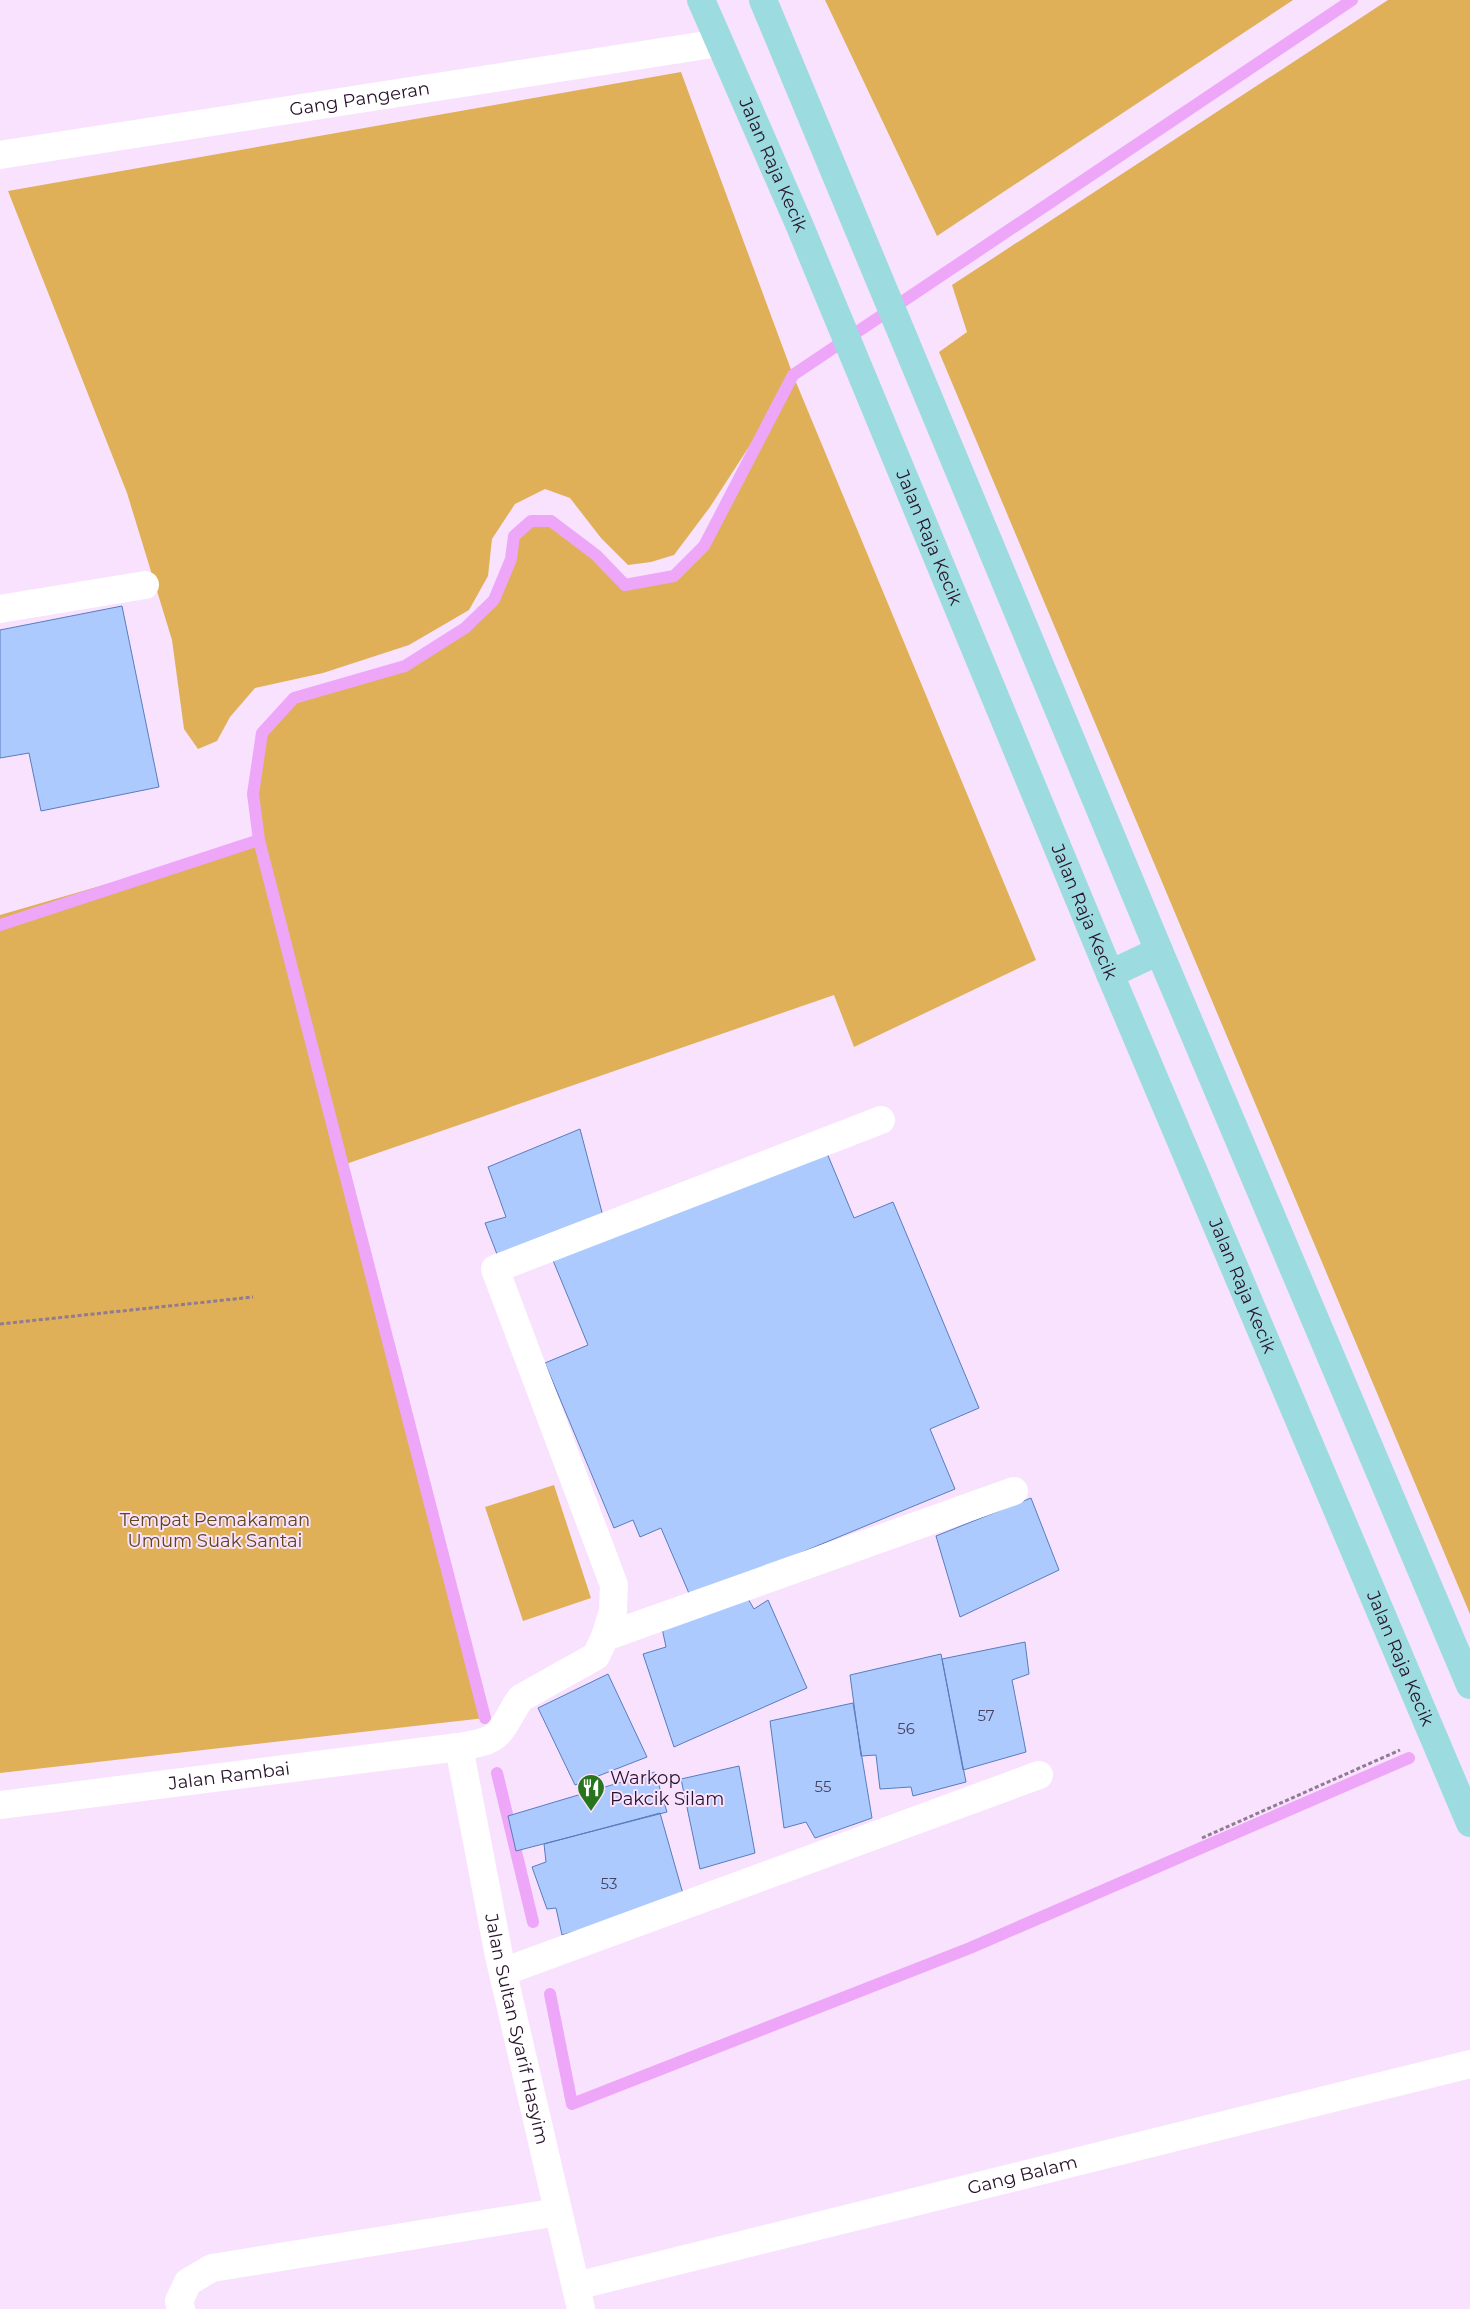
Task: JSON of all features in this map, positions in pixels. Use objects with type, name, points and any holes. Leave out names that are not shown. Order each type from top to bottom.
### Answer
[{"type":"main road","name":"Jalan Raja Kecik","points":[[702,0],[799,224],[1110,974],[1470,1823]]},
{"type":"main road","points":[[763,0],[1159,951],[1470,1685]]},
{"type":"main road","points":[[1110,974],[1159,951]]},
{"type":"street","name":"Gang Pangeran","points":[[0,155],[719,43]]},
{"type":"street","points":[[0,609],[145,585]]},
{"type":"street","name":"Jalan Rambai","points":[[0,1805],[459,1747],[491,1739],[503,1726],[512,1708],[521,1698],[596,1656],[605,1637],[613,1611],[614,1585],[495,1270],[881,1120]]},
{"type":"street","points":[[605,1637],[1014,1491]]},
{"type":"street","name":"Jalan Sultan Syarif Hasyim","points":[[459,1747],[503,1972],[578,2298]]},
{"type":"street","points":[[503,1972],[1039,1775]]},
{"type":"street","name":"Gang Balam","points":[[578,2298],[1470,2064]]},
{"type":"street","points":[[181,2309],[178,2301],[188,2282],[212,2268],[558,2212]]},
{"type":"path","points":[[0,1324],[253,1297]]},
{"type":"path","points":[[1202,1838],[1433,1736]]},
{"type":"green space","points":[[825,0],[1293,0],[937,236]]},
{"type":"green space","points":[[1388,0],[1470,0],[1470,1614],[939,352],[967,332],[952,285]]},
{"type":"green space","name":"Tempat Pemakaman Umum Suak Santai","points":[[681,72],[793,375],[1036,960],[854,1047],[834,995],[343,1165],[485,1718],[0,1773],[0,915],[259,840],[253,794],[262,733],[288,705],[405,666],[465,628],[494,600],[511,559],[514,536],[531,521],[551,521],[596,555],[625,585],[674,576],[704,546],[785,391],[710,507],[674,555],[651,562],[628,565],[601,538],[570,498],[545,489],[515,504],[492,539],[488,576],[469,610],[409,645],[323,673],[255,688],[230,717],[217,741],[198,749],[184,729],[172,640],[127,493],[8,191]]},
{"type":"green space","points":[[554,1485],[591,1598],[523,1621],[485,1507]]},
{"type":"building","points":[[122,606],[159,787],[41,811],[29,753],[0,758],[0,630]]},
{"type":"building","points":[[580,1129],[604,1220],[500,1262],[485,1223],[506,1217],[488,1167]]},
{"type":"building","points":[[824,1146],[854,1218],[893,1202],[979,1408],[930,1429],[955,1489],[691,1598],[661,1528],[640,1537],[633,1520],[614,1528],[545,1363],[588,1345],[552,1258]]},
{"type":"building","points":[[1031,1498],[1059,1570],[960,1617],[936,1536]]},
{"type":"building","points":[[747,1597],[754,1609],[768,1600],[807,1688],[674,1747],[643,1654],[666,1647],[662,1628]]},
{"type":"building","points":[[1025,1642],[1029,1674],[1012,1680],[1026,1752],[963,1770],[942,1659]]},
{"type":"building","points":[[941,1654],[966,1782],[913,1796],[911,1787],[880,1789],[876,1755],[861,1756],[850,1675]]},
{"type":"building","points":[[608,1674],[647,1757],[575,1785],[538,1708]]},
{"type":"building","points":[[853,1703],[872,1818],[815,1838],[806,1822],[784,1828],[770,1721]]},
{"type":"building","points":[[739,1766],[755,1853],[700,1869],[681,1779]]},
{"type":"building","name":"Warkop Pakcik Silam","points":[[655,1772],[667,1812],[516,1851],[508,1816]]},
{"type":"building","points":[[660,1813],[685,1901],[562,1935],[556,1908],[547,1909],[532,1867],[546,1862],[544,1844]]},
{"type":"waterway","points":[[0,925],[259,840],[253,794],[262,733],[294,698],[405,666],[465,628],[494,600],[511,559],[514,536],[531,521],[551,521],[596,555],[625,585],[674,576],[704,546],[793,375],[1352,0]]},
{"type":"waterway","points":[[259,840],[485,1718]]},
{"type":"waterway","points":[[550,1994],[572,2104],[970,1948],[1409,1758]]},
{"type":"waterway","points":[[497,1773],[533,1922]]},
{"type":"place","name":"Warkop Pakcik Silam","points":[[591,1812]]}]
